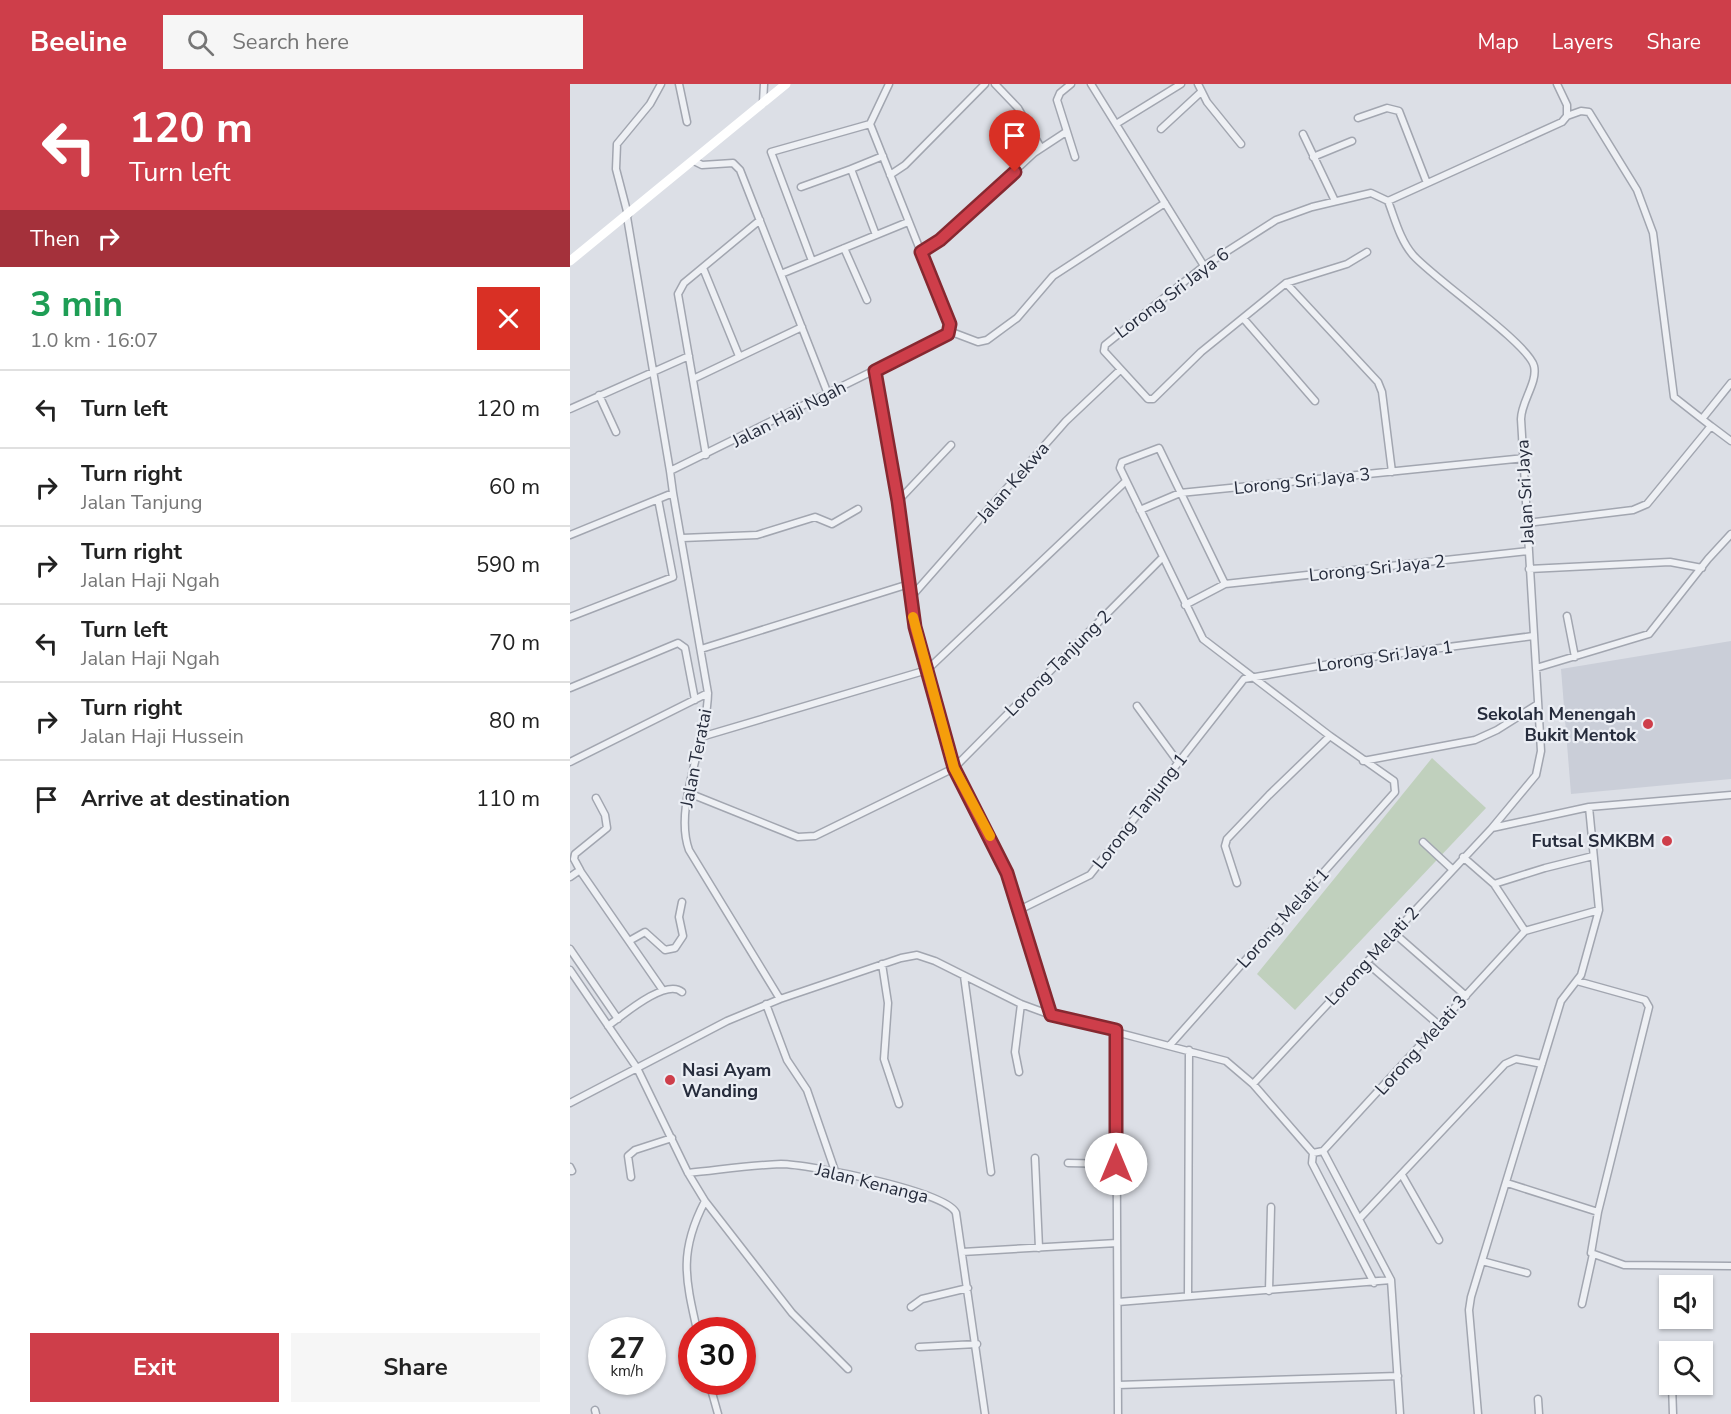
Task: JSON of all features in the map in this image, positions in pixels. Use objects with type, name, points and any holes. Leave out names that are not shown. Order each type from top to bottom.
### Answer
[{"type":"main road","points":[[570,261],[628,216],[786,84]]},
{"type":"street","points":[[570,535],[674,493],[628,216],[616,169],[617,144],[650,104],[661,84]]},
{"type":"street","points":[[679,84],[687,122]]},
{"type":"street","points":[[763,103],[764,84]]},
{"type":"street","points":[[889,84],[870,124],[883,156],[895,172],[908,222],[927,249],[950,331],[978,342],[987,340],[1017,318],[1053,276],[1164,203]]},
{"type":"street","points":[[895,172],[986,84]]},
{"type":"street","points":[[995,84],[1018,108],[1041,148]]},
{"type":"street","points":[[1071,84],[1058,96],[1068,129],[1066,132],[1075,157]]},
{"type":"street","points":[[1091,84],[1204,266]]},
{"type":"street","points":[[1116,124],[1181,84]]},
{"type":"street","points":[[1198,84],[1201,92],[1241,144]]},
{"type":"street","points":[[1557,84],[1570,115]]},
{"type":"street","points":[[1161,129],[1201,92]]},
{"type":"street","points":[[1358,118],[1387,108],[1399,111],[1427,183]]},
{"type":"street","points":[[1388,201],[1562,122],[1570,115],[1581,111],[1589,112],[1637,189],[1653,233],[1674,398],[1731,441]]},
{"type":"street","points":[[812,261],[771,152],[870,124]]},
{"type":"street","points":[[927,249],[1041,148],[1066,132]]},
{"type":"street","points":[[1303,134],[1335,201]]},
{"type":"street","points":[[1313,157],[1353,141]]},
{"type":"street","points":[[801,187],[883,156]]},
{"type":"street","points":[[694,161],[702,165],[734,163],[740,170],[828,394]]},
{"type":"street","points":[[851,169],[876,235]]},
{"type":"street","name":"Lorong Sri Jaya 6","points":[[1367,252],[1347,264],[1286,283],[1191,361],[1153,399],[1148,399],[1119,371],[1105,353],[1105,345],[1204,266],[1276,220],[1335,201],[1371,193],[1388,201]]},
{"type":"street","name":"Jalan Sri Jaya","points":[[1388,201],[1412,253],[1532,361],[1535,372],[1521,412],[1538,704],[1539,768],[1492,828]]},
{"type":"street","points":[[706,455],[678,294],[684,283],[760,220]]},
{"type":"street","points":[[781,274],[908,222]]},
{"type":"street","points":[[844,248],[867,300]]},
{"type":"street","points":[[703,268],[740,357]]},
{"type":"street","points":[[1286,283],[1378,382],[1382,392],[1392,472]]},
{"type":"street","points":[[1243,318],[1315,401]]},
{"type":"street","points":[[693,379],[802,327]]},
{"type":"street","name":"Jalan Haji Ngah","points":[[670,471],[944,337],[950,331]]},
{"type":"street","points":[[570,409],[689,356]]},
{"type":"street","points":[[875,371],[898,501],[915,627],[954,768],[995,846],[1019,910],[1051,1015]]},
{"type":"street","name":"Jalan Kekwa","points":[[910,597],[1066,422],[1119,371]]},
{"type":"street","points":[[1702,419],[1731,383]]},
{"type":"street","points":[[1724,391],[1731,396]]},
{"type":"street","points":[[599,396],[616,432]]},
{"type":"street","points":[[1527,523],[1641,508],[1655,497],[1711,426]]},
{"type":"street","points":[[898,501],[951,445]]},
{"type":"street","points":[[1185,605],[1225,584],[1160,448],[1122,462],[1120,468],[1198,633],[1207,644],[1363,761],[1475,740],[1497,730],[1538,704]]},
{"type":"street","name":"Lorong Sri Jaya 3","points":[[1140,510],[1180,493],[1525,458]]},
{"type":"street","points":[[702,737],[927,670],[1126,481]]},
{"type":"street","name":"Jalan Teratai","points":[[674,493],[708,693],[702,737],[684,826],[689,850],[780,999]]},
{"type":"street","points":[[570,617],[673,577],[658,499]]},
{"type":"street","points":[[682,538],[757,536],[815,517],[832,524],[858,509]]},
{"type":"street","points":[[1536,668],[1649,634],[1731,534]]},
{"type":"street","name":"Lorong Sri Jaya 2","points":[[1225,584],[1528,551]]},
{"type":"street","name":"Lorong Tanjung 2","points":[[690,790],[696,796],[798,837],[806,838],[954,768],[1162,558]]},
{"type":"street","points":[[1529,569],[1670,562],[1702,568]]},
{"type":"street","points":[[701,649],[909,584]]},
{"type":"street","points":[[1568,616],[1575,657]]},
{"type":"street","name":"Lorong Sri Jaya 1","points":[[1239,683],[1252,676],[1533,636]]},
{"type":"street","points":[[570,688],[678,643],[685,648],[695,700]]},
{"type":"street","name":"Lorong Tanjung 1","points":[[1019,910],[1090,875],[1239,683]]},
{"type":"street","points":[[570,762],[708,693]]},
{"type":"street","points":[[1137,706],[1178,762]]},
{"type":"street","points":[[1237,883],[1225,846],[1227,839],[1330,736]]},
{"type":"street","name":"Lorong Melati 1","points":[[1170,1045],[1395,789],[1394,782],[1363,761]]},
{"type":"street","points":[[1492,828],[1589,807],[1731,795]]},
{"type":"street","points":[[596,798],[605,815],[607,828],[575,854],[573,859],[662,989]]},
{"type":"street","points":[[1478,1414],[1469,1304],[1561,1001],[1577,981],[1599,910],[1589,807]]},
{"type":"street","name":"Lorong Melati 2","points":[[1253,1084],[1463,856],[1492,828]]},
{"type":"street","points":[[1423,842],[1452,869]]},
{"type":"street","points":[[1463,856],[1494,884],[1525,931],[1599,910]]},
{"type":"street","points":[[1494,884],[1593,856]]},
{"type":"street","points":[[570,877],[580,870]]},
{"type":"street","points":[[629,941],[645,932],[665,950],[675,948],[683,936],[679,916],[682,902]]},
{"type":"street","name":"Lorong Melati 3","points":[[1323,1151],[1525,931]]},
{"type":"street","points":[[1394,933],[1466,996]]},
{"type":"street","points":[[570,949],[618,1019]]},
{"type":"street","points":[[570,1103],[676,1046],[766,1004],[882,964],[917,955],[935,961],[1022,1004],[1051,1015],[1116,1030],[1226,1061],[1253,1084],[1313,1153],[1312,1163],[1374,1283]]},
{"type":"street","points":[[1366,962],[1438,1025]]},
{"type":"street","points":[[882,964],[888,1003],[884,1059],[898,1104]]},
{"type":"street","points":[[570,970],[637,1068],[688,1173],[705,1201],[792,1313],[848,1369]]},
{"type":"street","points":[[964,976],[991,1172]]},
{"type":"street","points":[[1577,981],[1645,1000],[1649,1006],[1598,1212],[1590,1248],[1593,1254],[1582,1304]]},
{"type":"street","points":[[608,1026],[662,989],[673,987],[682,992]]},
{"type":"street","points":[[766,1004],[787,1060],[807,1090],[835,1171]]},
{"type":"street","points":[[1019,1072],[1015,1052],[1022,1004]]},
{"type":"street","points":[[1116,1030],[1118,1414]]},
{"type":"street","points":[[1188,1296],[1189,1050]]},
{"type":"street","points":[[1360,1218],[1505,1064],[1516,1059],[1542,1064]]},
{"type":"street","points":[[631,1177],[628,1156],[635,1150],[672,1138]]},
{"type":"street","points":[[1313,1153],[1323,1151],[1391,1280],[1400,1414]]},
{"type":"street","points":[[1035,1158],[1040,1248]]},
{"type":"street","points":[[1068,1163],[1116,1164]]},
{"type":"street","name":"Jalan Kenanga","points":[[688,1173],[780,1164],[835,1171],[917,1192],[951,1205],[956,1213],[977,1344],[985,1414]]},
{"type":"street","points":[[1402,1175],[1439,1240]]},
{"type":"street","points":[[1507,1183],[1598,1212]]},
{"type":"street","points":[[695,1317],[688,1282],[688,1245],[690,1232],[705,1201]]},
{"type":"street","points":[[1269,1291],[1271,1207]]},
{"type":"street","points":[[962,1252],[1117,1243]]},
{"type":"street","points":[[1593,1254],[1624,1265],[1731,1266]]},
{"type":"street","points":[[1482,1261],[1527,1273]]},
{"type":"street","points":[[1118,1302],[1391,1280]]},
{"type":"street","points":[[911,1307],[922,1299],[968,1288]]},
{"type":"street","points":[[919,1347],[977,1344]]},
{"type":"street","points":[[1118,1385],[1398,1376]]},
{"type":"street","points":[[713,1395],[718,1414]]},
{"type":"street","points":[[1672,1395],[1673,1414]]},
{"type":"street","points":[[1538,1399],[1539,1414]]},
{"type":"shaded area","name":"Sekolah Menengah Bukit Mentok","points":[[1731,641],[1731,779],[1571,794],[1561,669]]},
{"type":"green space","points":[[1432,758],[1486,808],[1295,1010],[1257,974]]},
{"type":"slow traffic","points":[[913,617],[954,768],[990,836]]},
{"type":"place","name":"Sekolah Menengah Bukit Mentok","points":[[1648,724]]},
{"type":"place","name":"Futsal SMKBM","points":[[1667,841]]},
{"type":"place","name":"Nasi Ayam Wanding","points":[[670,1080]]},
{"type":"route","points":[[1015,172],[940,240],[921,252],[950,324],[948,334],[875,371],[898,501],[915,627],[954,768],[995,845],[1007,873],[1051,1015],[1116,1030],[1116,1164]]}]
